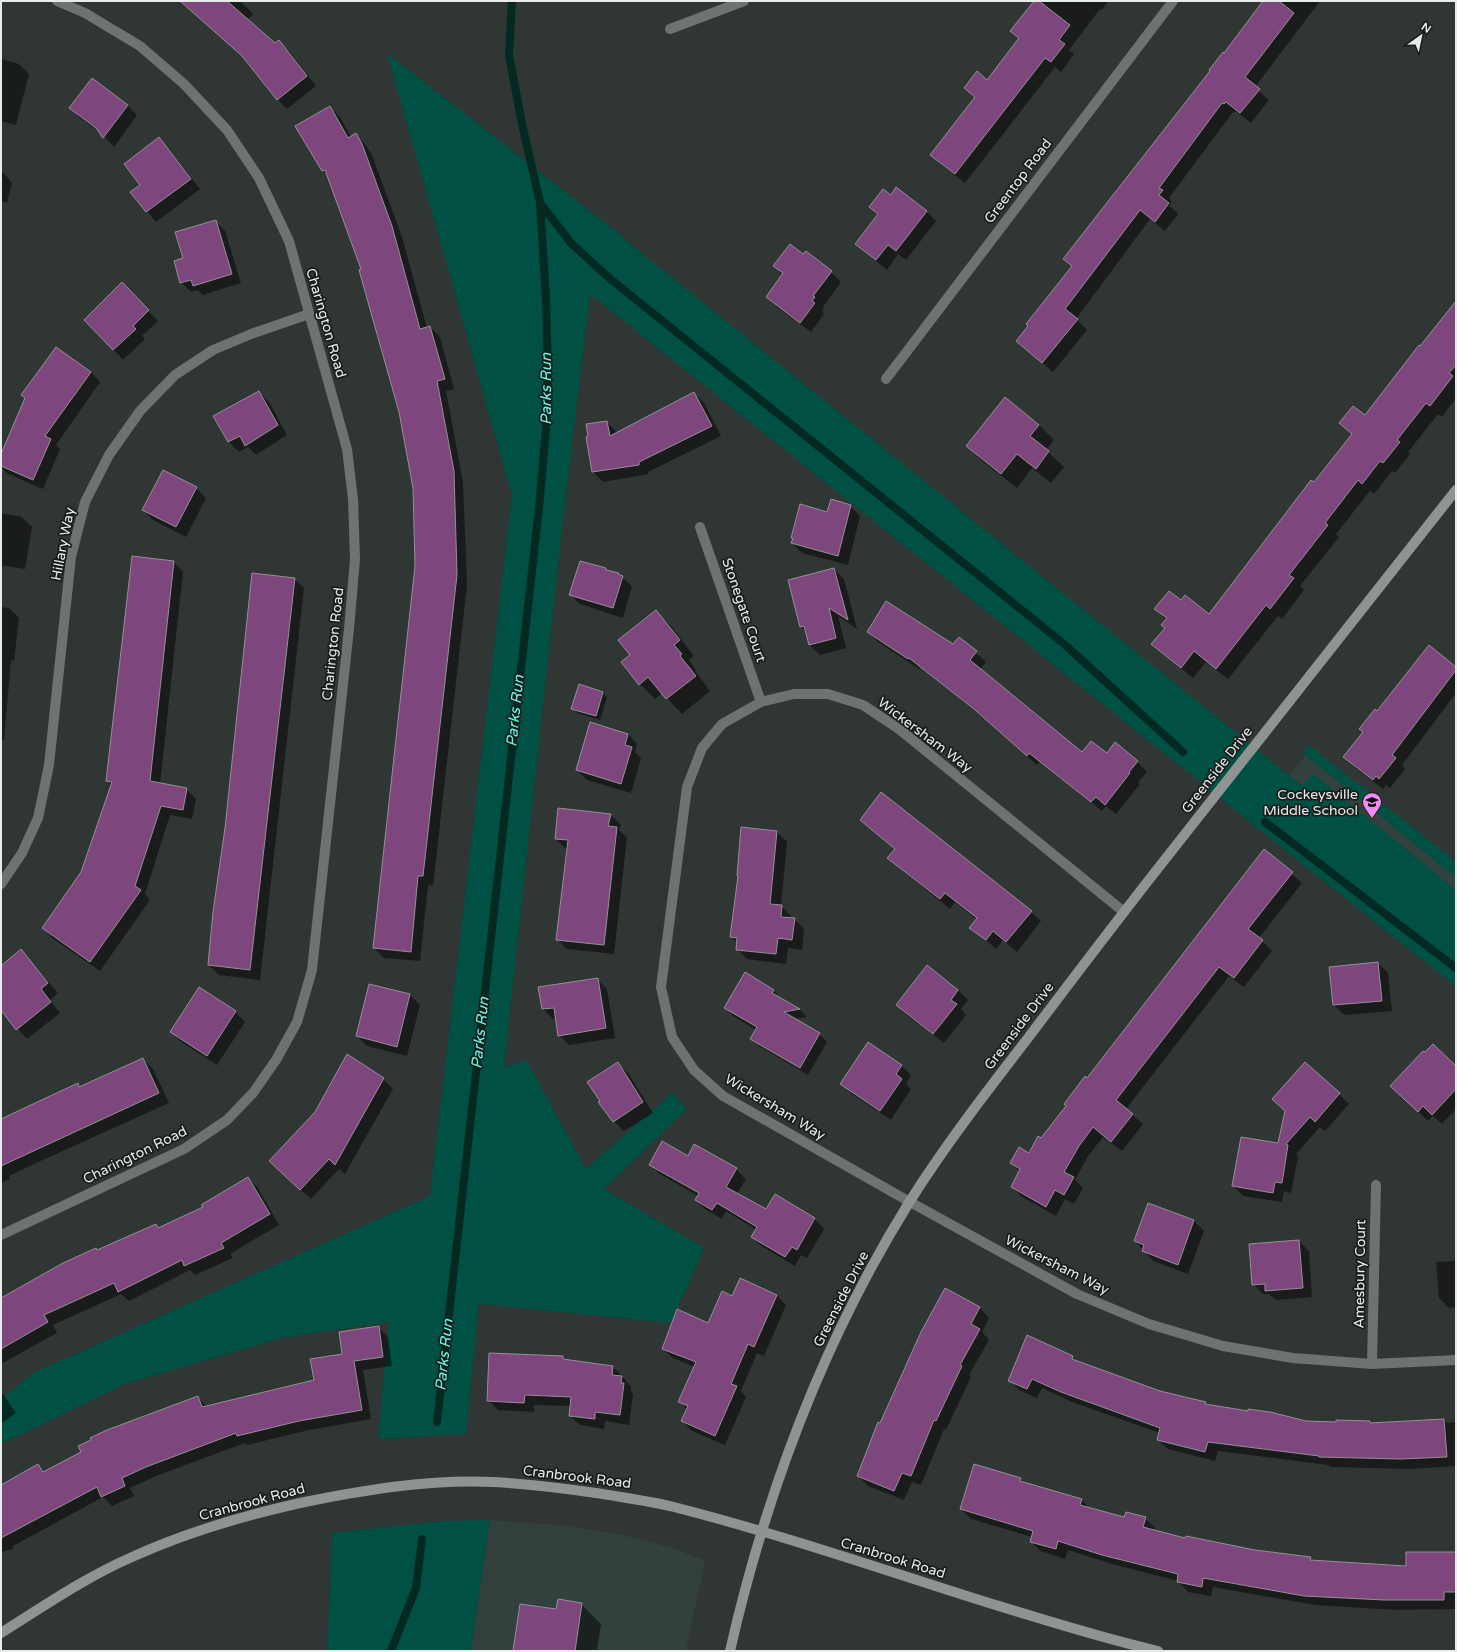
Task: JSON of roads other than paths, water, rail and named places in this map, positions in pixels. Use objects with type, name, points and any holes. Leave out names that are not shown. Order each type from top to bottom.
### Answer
[{"type":"street","name":"Charington Road","points":[[1,1234],[184,1149],[227,1120],[253,1093],[276,1060],[297,1022],[312,970],[355,559],[354,499],[347,449],[289,241],[259,178],[227,130],[184,84],[140,46],[86,13],[57,1]]},
{"type":"street","points":[[670,29],[744,1]]},
{"type":"street","name":"Greentop Road","points":[[886,379],[1173,1]]},
{"type":"street","name":"Hillary Way","points":[[1,884],[22,853],[38,818],[49,765],[71,557],[85,502],[109,455],[140,411],[175,375],[213,350],[251,334],[309,314]]},
{"type":"street","name":"Greenside Drive","points":[[730,1651],[738,1616],[762,1531],[800,1417],[827,1356],[873,1265],[910,1202],[955,1133],[1124,912],[1456,490]]},
{"type":"street","name":"Stonegate Court","points":[[700,527],[760,702]]},
{"type":"street","name":"Wickersham Way","points":[[1124,912],[898,729],[863,705],[828,694],[794,694],[760,702],[722,724],[702,748],[687,787],[661,987],[672,1037],[694,1070],[723,1096],[910,1202],[1077,1294],[1149,1324],[1223,1346],[1293,1358],[1372,1364],[1456,1360]]},
{"type":"street","name":"Amesbury Court","points":[[1372,1364],[1376,1185]]},
{"type":"street","name":"Cranbrook Road","points":[[1,1633],[92,1577],[128,1558],[184,1535],[228,1521],[269,1510],[374,1489],[419,1484],[491,1482],[526,1484],[629,1498],[672,1507],[762,1531],[1081,1632],[1158,1651]]},
{"type":"waterway","name":"Parks Run","points":[[437,1422],[539,508],[546,429],[548,374],[546,299],[540,202],[523,129],[509,55],[512,1]]},
{"type":"waterway","points":[[540,203],[571,243],[608,277],[1064,644],[1183,752]]},
{"type":"waterway","points":[[1265,822],[1456,968]]},
{"type":"waterway","name":"Parks Run","points":[[391,1651],[416,1588],[422,1539]]},
{"type":"place","name":"Cockeysville Middle School","points":[[1372,819]]}]
